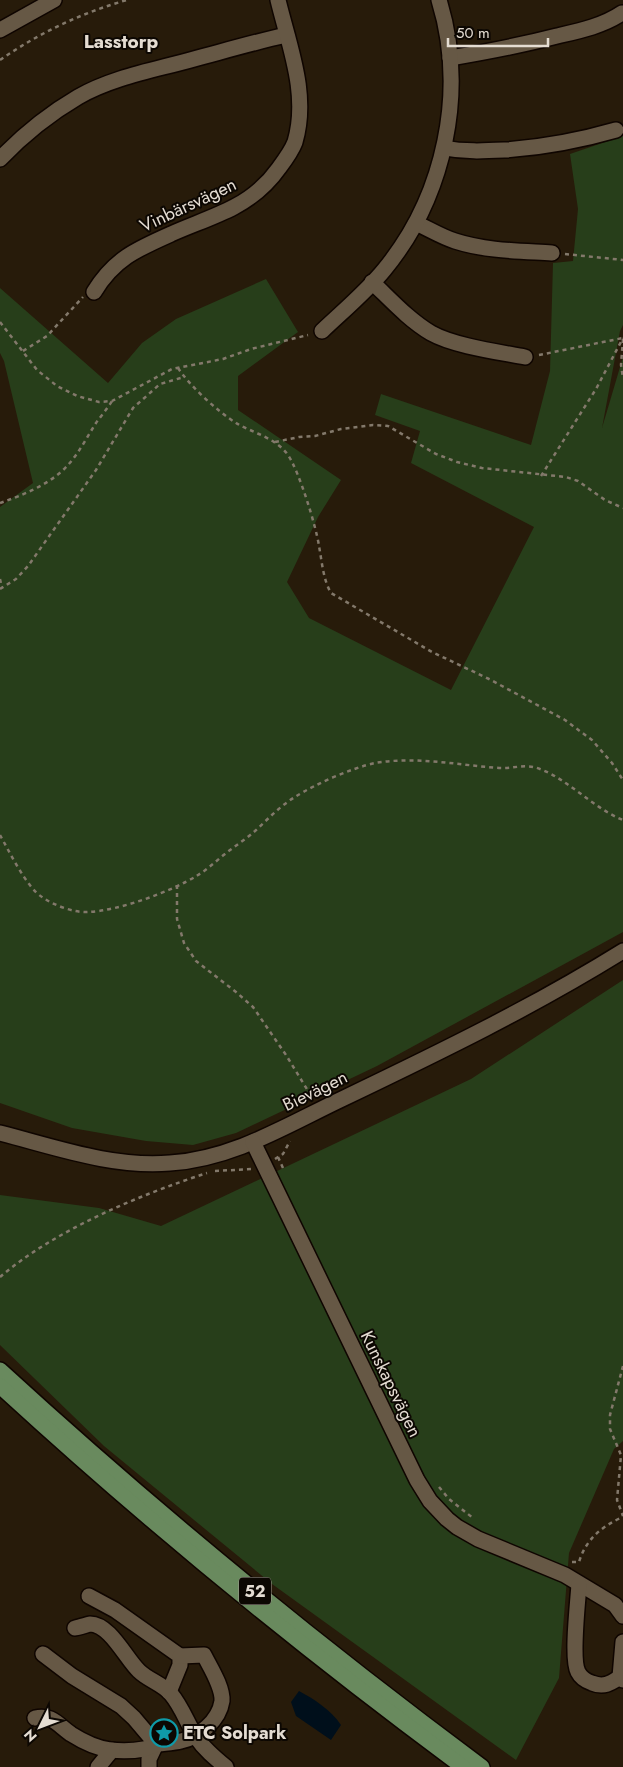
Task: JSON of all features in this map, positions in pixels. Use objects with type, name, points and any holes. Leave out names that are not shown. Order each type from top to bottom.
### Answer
[{"type":"main road","name":"52","points":[[0,1370],[118,1475],[256,1592],[482,1767]]},
{"type":"main road","name":"52","points":[[0,1386],[102,1478],[230,1586],[331,1667],[462,1767]]},
{"type":"street","points":[[2,25],[54,0]]},
{"type":"street","name":"Vinbärsvägen","points":[[94,292],[104,276],[116,263],[143,246],[233,207],[269,183],[294,143],[299,119],[299,92],[295,63],[278,0]]},
{"type":"street","points":[[322,331],[384,269],[416,223],[439,167],[444,148],[450,101],[450,58],[447,33],[438,0]]},
{"type":"street","points":[[450,58],[504,49],[578,31],[602,24],[622,13]]},
{"type":"street","points":[[0,159],[43,120],[78,97],[99,87],[148,70],[286,35]]},
{"type":"street","points":[[444,148],[476,152],[564,144],[616,130]]},
{"type":"street","points":[[416,223],[453,241],[471,246],[552,253]]},
{"type":"street","points":[[372,282],[399,308],[433,334],[470,345],[525,357]]},
{"type":"street","name":"Bievägen","points":[[0,1133],[119,1162],[155,1164],[184,1162],[214,1156],[253,1142],[492,1025],[591,971],[623,951]]},
{"type":"street","name":"Kunskapsvägen","points":[[253,1142],[417,1480],[430,1501],[447,1519],[467,1533],[568,1569],[579,1584],[615,1605],[623,1616]]},
{"type":"street","points":[[579,1584],[575,1656],[577,1670],[584,1680],[596,1684],[609,1685],[622,1679],[623,1642]]},
{"type":"street","points":[[35,1718],[44,1716],[55,1721],[72,1734],[96,1746],[112,1750],[145,1749],[156,1744],[182,1741],[195,1736],[208,1727],[219,1712],[222,1699],[218,1681],[204,1655],[180,1656],[115,1610],[89,1596]]},
{"type":"street","points":[[75,1628],[91,1624],[100,1627],[115,1640],[127,1658],[140,1672],[169,1692],[181,1707],[195,1736],[205,1749],[226,1767]]},
{"type":"street","points":[[43,1654],[72,1676],[121,1706],[156,1744]]},
{"type":"street","points":[[169,1692],[180,1666],[180,1656]]},
{"type":"street","points":[[149,1767],[149,1760],[156,1744]]},
{"type":"street","points":[[98,1767],[112,1750]]},
{"type":"path","points":[[0,60],[53,28],[90,12],[127,0]]},
{"type":"path","points":[[552,253],[623,260]]},
{"type":"path","points":[[23,351],[47,336],[82,298],[94,292]]},
{"type":"path","points":[[0,322],[37,370],[66,392],[88,400],[112,401]]},
{"type":"path","points":[[0,503],[23,494],[62,471],[78,452],[112,401],[160,374],[178,368],[224,359],[252,349],[322,331]]},
{"type":"path","points":[[525,357],[623,338]]},
{"type":"path","points":[[623,338],[621,365],[623,378]]},
{"type":"path","points":[[541,476],[596,389],[623,338]]},
{"type":"path","points":[[178,368],[184,377],[224,415],[274,443],[288,455],[298,477],[317,536],[325,580],[331,594],[432,652],[489,679],[565,720],[592,740],[623,780]]},
{"type":"path","points":[[0,579],[1,588],[16,579],[28,566],[96,470],[133,408],[160,384],[184,377]]},
{"type":"path","points":[[274,443],[365,426],[388,426],[436,454],[457,462],[482,468],[541,476],[566,477],[578,481],[605,500],[623,508]]},
{"type":"path","points":[[0,835],[23,876],[41,897],[65,908],[86,912],[108,910],[163,891],[198,875],[255,831],[273,813],[296,796],[341,774],[373,764],[402,760],[430,760],[502,768],[519,766],[538,768],[554,776],[598,807],[623,820]]},
{"type":"path","points":[[177,885],[177,919],[184,943],[196,962],[236,992],[252,1007],[286,1055],[320,1110]]},
{"type":"path","points":[[0,1277],[14,1265],[50,1242],[138,1198],[210,1172],[220,1170],[246,1171],[278,1157],[283,1168]]},
{"type":"path","points":[[568,1569],[579,1562],[588,1544],[598,1532],[623,1516],[617,1500],[621,1455],[610,1428],[610,1415],[623,1366]]},
{"type":"path","points":[[438,1484],[449,1499],[461,1510],[481,1523]]},
{"type":"green space","points":[[623,129],[623,325],[620,331],[602,428],[623,357],[623,932],[377,1066],[236,1133],[193,1145],[146,1141],[72,1128],[0,1103],[0,507],[33,483],[4,361],[0,353],[0,288],[108,383],[142,343],[176,319],[266,279],[298,332],[238,376],[238,410],[341,480],[318,517],[287,582],[309,618],[451,690],[534,527],[411,463],[420,431],[375,415],[381,394],[531,445],[550,371],[553,263],[573,261],[578,209],[570,154],[614,139]]},
{"type":"green space","points":[[623,980],[623,1441],[614,1449],[569,1553],[559,1678],[516,1760],[272,1584],[104,1446],[0,1345],[0,1195],[99,1208],[161,1226],[471,1079]]},
{"type":"water","points":[[299,1691],[322,1705],[341,1725],[331,1740],[296,1716],[291,1702]]},
{"type":"place","name":"ETC Solpark","points":[[164,1733]]},
{"type":"district","name":"Lasstorp","points":[[121,41]]}]
